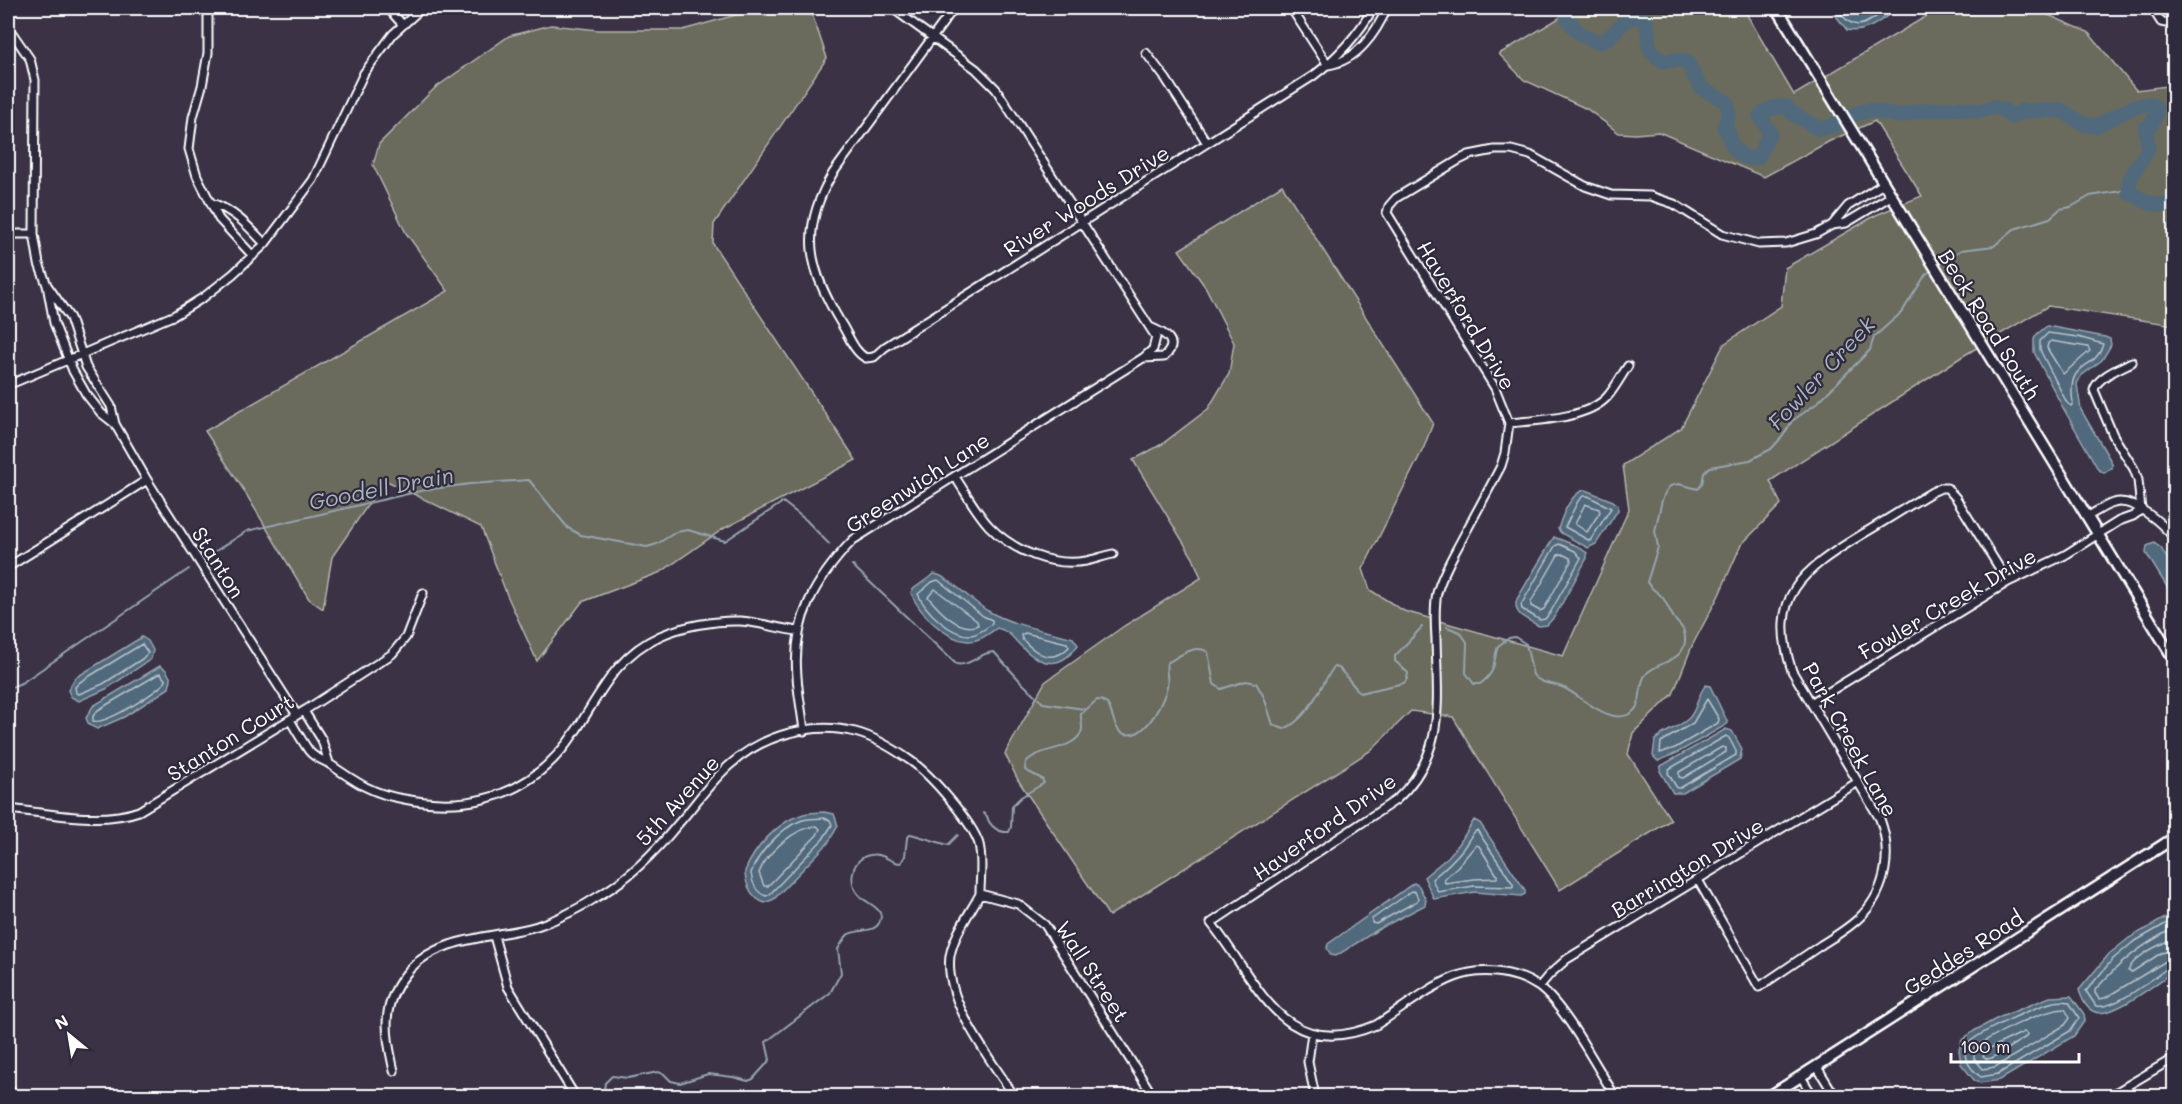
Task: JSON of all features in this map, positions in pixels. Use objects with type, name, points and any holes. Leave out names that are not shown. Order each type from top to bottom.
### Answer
[{"type":"main road","name":"Beck Road South","points":[[1777,8],[2175,659]]},
{"type":"main road","name":"Geddes Road","points":[[1770,1096],[2175,838]]},
{"type":"main road","points":[[8,1089],[12,1096]]},
{"type":"street","points":[[206,8],[208,53],[193,117],[189,149],[197,176],[213,203],[219,219],[253,256]]},
{"type":"street","points":[[388,8],[403,24]]},
{"type":"street","points":[[8,385],[175,315],[211,291],[253,256],[266,244],[313,180],[364,73],[383,46],[422,8]]},
{"type":"street","points":[[892,8],[976,69],[996,89],[1150,327]]},
{"type":"street","points":[[933,38],[954,8]]},
{"type":"street","points":[[1291,8],[1328,65]]},
{"type":"street","name":"River Woods Drive","points":[[933,38],[833,173],[814,217],[812,248],[818,279],[826,298],[862,357],[874,357],[885,347],[1328,65],[1359,31],[1372,8]]},
{"type":"street","name":"River Woods Drive","points":[[1328,65],[1342,62],[1355,53],[1377,27],[1387,8]]},
{"type":"street","points":[[2152,8],[2161,22],[2175,20]]},
{"type":"street","points":[[8,27],[30,59],[35,80],[34,234],[54,322],[86,394],[101,413],[115,424]]},
{"type":"street","points":[[1146,53],[1166,79],[1207,143]]},
{"type":"street","name":"Haverford Drive","points":[[1312,1033],[1286,1020],[1269,1005],[1211,922],[1396,800],[1410,787],[1423,768],[1430,752],[1437,723],[1435,613],[1438,590],[1446,570],[1501,466],[1509,423],[1495,388],[1387,213],[1389,206],[1395,198],[1459,160],[1477,153],[1511,150],[1530,155],[1586,186],[1611,195],[1650,196],[1674,204],[1712,229],[1740,240],[1759,244],[1786,243],[1816,234],[1832,225]]},
{"type":"street","points":[[1832,225],[1848,206],[1883,184]]},
{"type":"street","points":[[1832,225],[1846,223],[1891,196]]},
{"type":"street","points":[[213,203],[238,216],[266,244]]},
{"type":"street","points":[[8,234],[34,234]]},
{"type":"street","points":[[47,285],[70,318],[86,367],[111,406],[115,424]]},
{"type":"street","name":"Greenwich Lane","points":[[804,730],[797,676],[798,631],[811,594],[838,556],[853,540],[1143,358],[1153,349],[1156,337],[1150,327]]},
{"type":"street","name":"Greenwich Lane","points":[[1143,358],[1164,357],[1171,347],[1168,336],[1150,327]]},
{"type":"street","points":[[2132,362],[2099,381],[2094,390],[2113,435],[2134,469],[2138,480],[2141,510]]},
{"type":"street","points":[[1509,423],[1574,415],[1591,407],[1605,399],[1628,366]]},
{"type":"street","name":"Stanton","points":[[115,424],[293,718],[309,751],[317,759],[329,763],[359,784],[390,797],[445,805],[483,800],[521,784],[547,766],[567,744],[606,681],[629,655],[659,636],[694,625],[740,621],[798,631]]},
{"type":"street","points":[[955,477],[988,525],[1017,548],[1035,556],[1061,561],[1084,561],[1113,554]]},
{"type":"street","points":[[8,567],[147,480]]},
{"type":"street","name":"Park Creek Lane","points":[[1698,880],[1759,987],[1856,921],[1876,896],[1886,867],[1885,836],[1875,809],[1792,671],[1783,636],[1792,593],[1818,562],[1932,492],[1947,488],[1956,498],[2008,582]]},
{"type":"street","points":[[2088,516],[2114,503],[2127,501],[2160,522],[2175,538]]},
{"type":"street","name":"Fowler Creek Drive","points":[[1811,703],[2008,582],[2065,555],[2141,510]]},
{"type":"street","name":"Stanton Court","points":[[8,809],[102,818],[127,815],[163,799],[392,654],[406,637],[423,593]]},
{"type":"street","points":[[304,711],[322,740],[329,763]]},
{"type":"street","name":"5th Avenue","points":[[394,1071],[386,1023],[393,996],[403,979],[418,962],[433,951],[451,944],[494,936],[556,919],[602,894],[650,856],[733,761],[777,736],[804,730],[839,729],[855,732],[891,747],[918,766],[964,815],[973,831],[981,860],[980,894]]},
{"type":"street","name":"Barrington Drive","points":[[1539,987],[1567,959],[1858,782]]},
{"type":"street","points":[[980,894],[957,936],[950,955],[952,983],[961,1012],[1014,1096]]},
{"type":"street","name":"Wall Street","points":[[980,894],[1018,904],[1045,925],[1153,1096]]},
{"type":"street","points":[[494,936],[508,987],[576,1096]]},
{"type":"street","points":[[1315,1096],[1308,1062],[1312,1033],[1342,1035],[1366,1029],[1377,1025],[1442,984],[1470,973],[1492,972],[1513,975],[1539,987],[1558,1007],[1615,1096]]},
{"type":"street","points":[[2110,1096],[2175,1058]]},
{"type":"street","points":[[1817,1067],[1835,1096]]},
{"type":"street","points":[[1801,1077],[1813,1096]]},
{"type":"green space","points":[[760,8],[810,8],[827,58],[714,224],[713,244],[856,460],[723,529],[661,572],[582,602],[537,661],[507,595],[481,527],[385,480],[332,557],[323,609],[309,599],[205,431],[448,291],[406,233],[373,165],[379,144],[435,88],[509,36],[551,25],[598,30],[683,30]]},
{"type":"green space","points":[[1576,8],[1743,8],[1794,95],[1940,8],[2032,8],[2088,32],[2136,90],[2174,85],[2174,325],[2048,306],[1963,356],[1770,481],[1781,504],[1741,545],[1719,595],[1692,646],[1673,694],[1633,733],[1628,754],[1671,820],[1560,890],[1453,717],[1411,711],[1370,751],[1109,916],[1018,780],[1005,754],[1045,682],[1124,626],[1201,578],[1193,558],[1133,460],[1162,444],[1208,409],[1229,374],[1234,343],[1206,288],[1179,250],[1282,185],[1433,423],[1424,447],[1363,569],[1370,590],[1404,611],[1563,656],[1629,509],[1623,465],[1681,428],[1724,344],[1781,306],[1785,268],[1876,215],[1922,196],[1875,121],[1830,141],[1764,177],[1659,132],[1619,133],[1587,109],[1524,80],[1499,54]]},
{"type":"water","points":[[1830,8],[1898,8],[1874,25],[1855,31],[1847,30]]},
{"type":"water","points":[[2047,326],[2110,339],[2111,345],[2102,360],[2081,376],[2077,384],[2081,410],[2112,463],[2112,468],[2104,473],[2098,469],[2034,352],[2034,339]]},
{"type":"water","points":[[1585,490],[1618,505],[1618,510],[1596,544],[1588,548],[1558,529],[1571,500]]},
{"type":"water","points":[[1554,537],[1577,546],[1587,553],[1587,558],[1555,616],[1547,625],[1539,626],[1522,616],[1516,604]]},
{"type":"water","points":[[2154,543],[2161,548],[2174,571],[2174,598],[2146,553],[2147,546]]},
{"type":"water","points":[[934,574],[946,579],[982,607],[998,616],[1073,638],[1078,645],[1065,658],[1052,663],[1030,654],[1001,629],[997,628],[971,641],[950,635],[926,616],[911,593]]},
{"type":"water","points":[[142,637],[148,641],[153,650],[151,659],[106,689],[79,701],[71,697],[68,690],[75,678]]},
{"type":"water","points":[[160,666],[166,670],[171,679],[169,688],[124,717],[97,729],[89,725],[86,718],[93,706]]},
{"type":"water","points":[[1706,685],[1710,686],[1728,723],[1677,753],[1658,761],[1653,756],[1655,740],[1688,719]]},
{"type":"water","points":[[1726,729],[1732,731],[1742,749],[1740,759],[1683,793],[1673,793],[1660,771],[1661,766]]},
{"type":"water","points":[[806,813],[834,814],[838,826],[828,843],[774,899],[765,903],[756,898],[748,886],[745,871],[760,845],[775,830],[792,819]]},
{"type":"water","points":[[1474,820],[1480,823],[1525,890],[1525,894],[1521,896],[1475,892],[1434,899],[1424,877],[1448,857]]},
{"type":"water","points":[[1414,883],[1419,886],[1426,900],[1425,905],[1379,929],[1336,956],[1331,955],[1327,948],[1328,944]]},
{"type":"water","points":[[2174,913],[2174,971],[2124,1005],[2103,1013],[2089,1009],[2079,990],[2109,954],[2129,938]]},
{"type":"water","points":[[2071,996],[2084,1014],[2085,1020],[2074,1036],[2000,1080],[1980,1083],[1974,1080],[1961,1064],[1959,1050],[1962,1040],[1974,1031],[1998,1018],[2050,997]]},
{"type":"waterway","points":[[1565,8],[1576,30],[1599,42],[1611,36],[1631,18],[1645,19],[1648,42],[1652,52],[1664,61],[1687,62],[1701,88],[1727,102],[1729,114],[1724,128],[1728,131],[1737,152],[1746,158],[1758,157],[1770,133],[1760,116],[1765,111],[1776,107],[1787,107],[1792,113],[1819,129],[1833,126],[1852,115],[1870,110],[1900,116],[1917,111],[1960,108],[1978,111],[1994,107],[2004,110],[2012,117],[2022,111],[2060,110],[2084,124],[2095,126],[2134,107],[2149,104],[2155,107],[2156,114],[2151,125],[2146,128],[2148,149],[2130,179],[2129,192],[2156,205],[2174,202]]},
{"type":"waterway","name":"Fowler Creek","points":[[1937,266],[1961,250],[1994,246],[2014,229],[2050,218],[2060,209],[2071,207],[2090,196],[2121,191],[2129,192]]},
{"type":"waterway","name":"Fowler Creek","points":[[1447,627],[1460,632],[1467,642],[1466,673],[1474,684],[1480,684],[1490,675],[1498,646],[1509,638],[1515,637],[1526,644],[1533,675],[1539,680],[1562,687],[1604,713],[1613,716],[1631,713],[1638,704],[1644,677],[1653,668],[1678,655],[1685,645],[1682,628],[1663,598],[1647,582],[1658,547],[1655,531],[1666,491],[1670,486],[1679,484],[1698,489],[1702,484],[1704,473],[1710,467],[1750,460],[1771,449],[1783,436],[1792,421],[1816,404],[1870,350],[1874,337],[1902,312],[1926,274],[1932,270]]},
{"type":"waterway","name":"Goodell Drain","points":[[211,554],[247,531],[425,490],[529,480],[568,528],[581,535],[647,547],[657,544],[676,532],[688,530],[725,541],[783,502],[806,520],[829,544]]},
{"type":"waterway","name":"Goodell Drain","points":[[852,565],[956,664],[966,663],[994,652],[1043,703],[1084,709]]},
{"type":"waterway","name":"Goodell Drain","points":[[8,689],[23,682],[189,569]]},
{"type":"waterway","name":"Fowler Creek","points":[[983,813],[995,828],[1009,832],[1012,806],[1021,797],[1044,783],[1042,779],[1025,770],[1026,762],[1032,757],[1076,739],[1082,731],[1081,714],[1097,700],[1104,701],[1108,706],[1119,731],[1125,734],[1139,732],[1159,707],[1167,683],[1167,663],[1187,652],[1198,649],[1208,652],[1214,684],[1221,689],[1246,681],[1256,683],[1264,697],[1273,725],[1284,729],[1293,724],[1307,710],[1334,667],[1339,668],[1360,693],[1404,683],[1408,673],[1395,661],[1395,656],[1422,627]]},
{"type":"waterway","name":"Fowler Creek","points":[[603,1096],[605,1083],[612,1076],[628,1078],[658,1072],[671,1081],[680,1083],[708,1074],[748,1081],[753,1079],[770,1060],[766,1042],[830,993],[841,973],[838,949],[846,937],[849,934],[870,930],[880,921],[879,911],[855,890],[852,877],[859,861],[875,854],[901,863],[905,856],[907,838],[911,834],[948,845],[958,835]]}]
